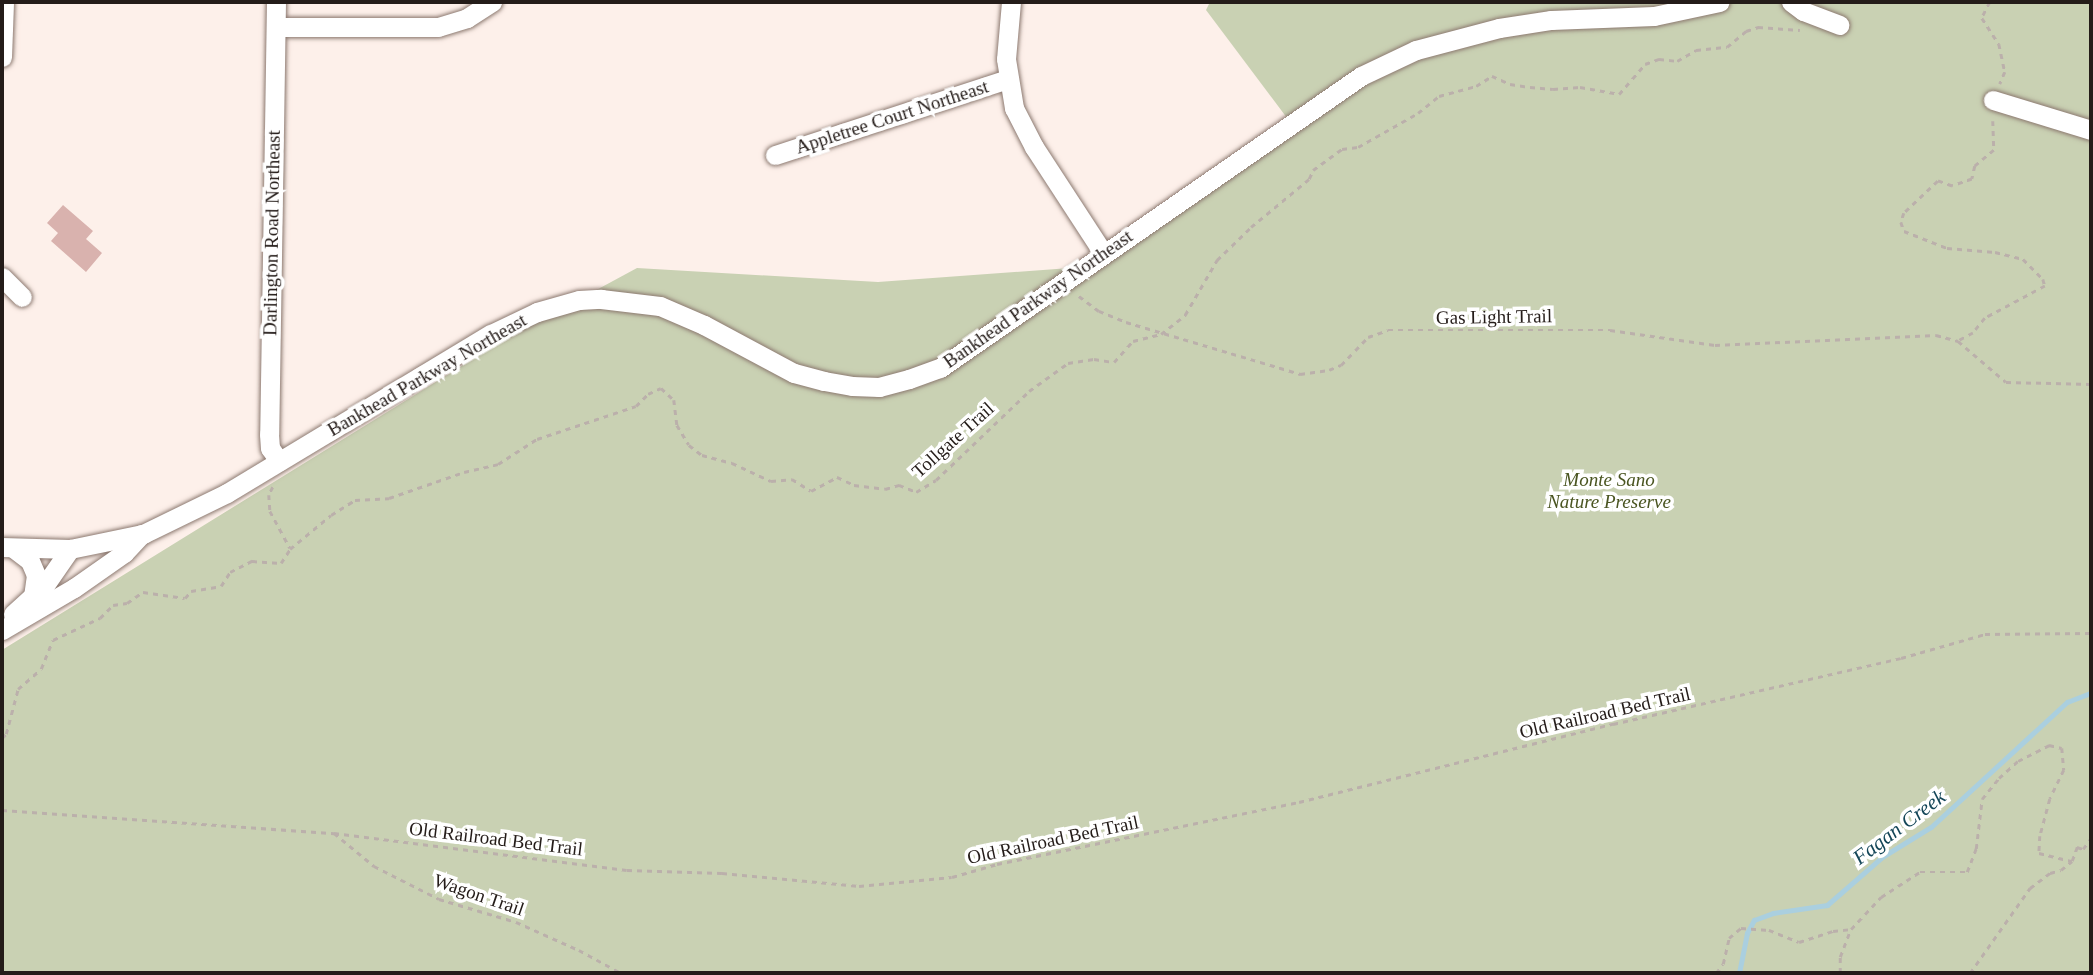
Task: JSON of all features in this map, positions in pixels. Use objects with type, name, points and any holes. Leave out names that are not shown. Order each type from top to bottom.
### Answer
[{"type":"street","points":[[2,57],[4,2]]},
{"type":"street","name":"Darlington Road Northeast","points":[[274,464],[269,433],[276,2]]},
{"type":"street","points":[[276,27],[438,27],[467,18],[492,2]]},
{"type":"street","points":[[1011,2],[1006,39],[1008,79],[1014,107],[1034,147],[1103,253]]},
{"type":"street","name":"Bankhead Parkway Northeast","points":[[7,548],[70,550],[143,534],[227,493],[491,334],[537,312],[579,300],[601,299],[660,306],[704,325],[794,373],[852,386],[879,387],[940,368],[1361,76],[1416,50],[1499,28],[1551,20],[1654,16],[1720,2]]},
{"type":"street","points":[[1791,2],[1803,11],[1839,25]]},
{"type":"street","name":"Appletree Court Northeast","points":[[775,155],[1008,79]]},
{"type":"street","points":[[1993,100],[2091,130]]},
{"type":"street","points":[[2,277],[22,297]]},
{"type":"street","points":[[2,627],[74,589],[124,553],[143,534]]},
{"type":"street","points":[[7,548],[30,561],[36,575],[33,596]]},
{"type":"street","points":[[70,550],[77,563],[74,589]]},
{"type":"street","points":[[2,627],[61,565],[70,550]]},
{"type":"path","points":[[1990,2],[1982,18],[1999,44],[2005,72],[1993,100],[1994,150],[1975,166],[1972,180],[1952,186],[1938,181],[1904,213],[1901,222],[1904,231],[1947,248],[1995,252],[2023,259],[2035,268],[2045,286],[1985,317],[1973,333],[1958,341],[2006,382],[2091,384]]},
{"type":"path","name":"Tollgate Trail","points":[[2,738],[6,734],[18,690],[41,669],[53,640],[100,618],[113,605],[127,603],[143,592],[186,598],[191,591],[221,586],[230,572],[252,561],[281,563],[290,549],[331,515],[355,500],[388,498],[498,464],[537,439],[636,405],[648,394],[661,388],[674,400],[677,425],[689,445],[702,455],[732,463],[771,481],[792,479],[811,491],[837,477],[854,485],[885,489],[899,485],[916,492],[936,480],[1029,391],[1068,363],[1094,359],[1114,362],[1133,341],[1161,334],[1185,315],[1217,260],[1251,227],[1309,179],[1312,170],[1342,149],[1358,147],[1418,113],[1439,96],[1476,86],[1492,76],[1510,84],[1553,89],[1580,87],[1619,94],[1645,64],[1659,59],[1677,61],[1696,50],[1727,47],[1746,31],[1758,27],[1808,30]]},
{"type":"path","name":"Gas Light Trail","points":[[1065,280],[1085,303],[1099,311],[1161,334],[1300,374],[1329,370],[1341,365],[1368,337],[1388,330],[1611,331],[1715,345],[1936,335],[1958,341]]},
{"type":"path","points":[[274,464],[274,484],[269,495],[271,511],[290,549]]},
{"type":"path","name":"Old Railroad Bed Trail","points":[[2,810],[334,833],[627,870],[722,873],[859,886],[952,877],[997,864],[1299,802],[1613,724],[1901,658],[1985,634],[2091,633]]},
{"type":"path","points":[[1840,973],[1840,957],[1851,929],[1881,897],[1920,872],[1967,872],[1976,849],[1982,799],[1999,778],[2018,761],[2049,745],[2062,748],[2064,770],[2050,799],[2040,836],[2039,853],[2071,861]]},
{"type":"path","name":"Wagon Trail","points":[[334,833],[374,866],[439,899],[516,922],[579,950],[621,973]]},
{"type":"path","points":[[1970,973],[2030,888],[2071,861],[2077,847],[2083,849],[2091,838]]},
{"type":"path","points":[[1716,973],[1723,964],[1729,938],[1746,927],[1755,927],[1799,942],[1833,931],[1851,929]]},
{"type":"green space","name":"Monte Sano Nature Preserve","points":[[1210,2],[2091,2],[2091,973],[2,973],[2,650],[502,341],[637,268],[878,282],[1097,266],[1293,126],[1206,10]]},
{"type":"building","points":[[63,205],[93,231],[86,239],[102,253],[86,272],[51,241],[58,233],[47,223]]},
{"type":"waterway","name":"Fagan Creek","points":[[1739,973],[1747,933],[1754,920],[1773,913],[1827,905],[1882,857],[1931,827],[2067,702],[2091,693]]}]
